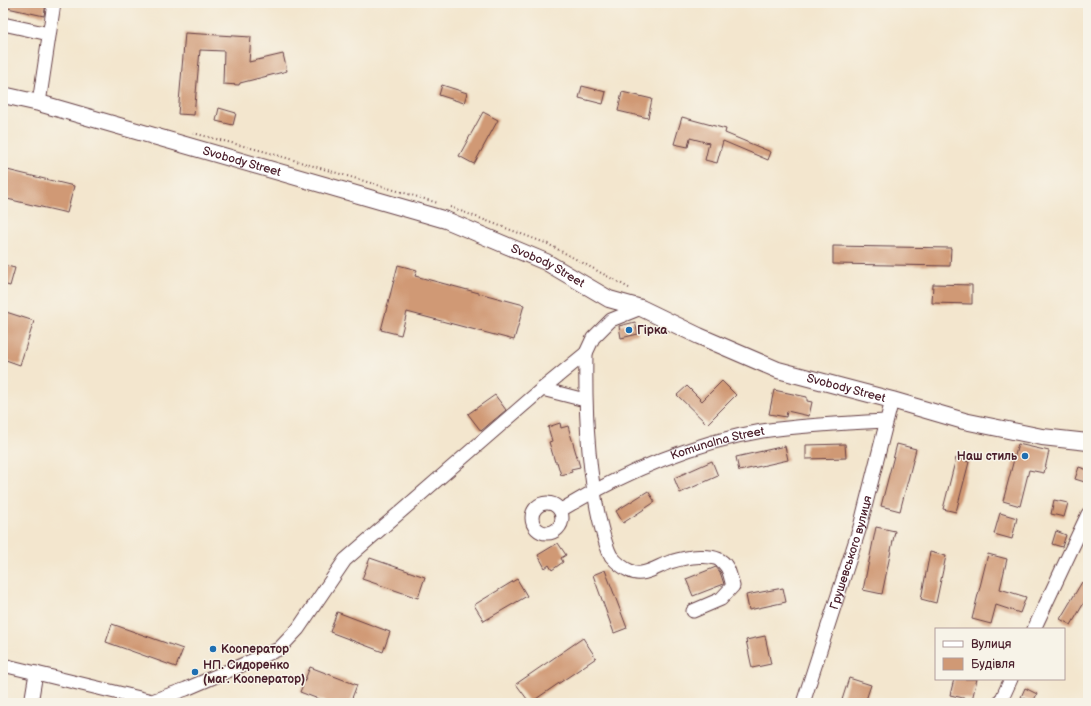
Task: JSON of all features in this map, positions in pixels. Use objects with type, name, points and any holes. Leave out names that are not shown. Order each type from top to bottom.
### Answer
[{"type":"main road","name":"Svobody Street","points":[[3,95],[39,103],[446,220],[546,262],[610,299],[641,308],[699,336],[778,370],[892,400],[964,421],[1042,437],[1088,442]]},
{"type":"street","points":[[39,103],[54,3]]},
{"type":"street","points":[[3,24],[49,34]]},
{"type":"street","points":[[641,308],[611,320],[592,338],[586,353],[585,400],[593,491],[603,535],[611,555],[620,565],[631,572],[642,573],[670,562],[704,556],[718,558],[726,565],[732,586],[721,599],[693,611]]},
{"type":"street","points":[[3,665],[151,702],[193,687],[278,649],[298,629],[344,560],[542,388],[586,353]]},
{"type":"street","points":[[542,388],[585,400]]},
{"type":"street","name":"Грушевського вулиця","points":[[803,703],[860,527],[892,400]]},
{"type":"street","name":"Komunalna Street","points":[[561,510],[593,491],[630,472],[709,443],[761,431],[817,424],[886,421]]},
{"type":"street","points":[[1034,628],[1088,514]]},
{"type":"street","points":[[32,703],[36,673]]},
{"type":"street","points":[[1000,703],[1011,680]]},
{"type":"building","points":[[3,3],[46,3],[44,16],[3,7]]},
{"type":"building","points":[[185,33],[251,37],[249,62],[283,54],[287,71],[240,83],[239,85],[223,84],[224,51],[200,50],[194,115],[178,114]]},
{"type":"building","points":[[442,85],[467,93],[464,103],[439,95]]},
{"type":"building","points":[[582,86],[606,92],[603,104],[579,98]]},
{"type":"building","points":[[622,92],[652,99],[648,118],[618,111]]},
{"type":"building","points":[[219,108],[236,113],[233,125],[216,121]]},
{"type":"building","points":[[483,112],[498,120],[474,164],[459,156]]},
{"type":"building","points":[[682,117],[726,129],[725,133],[771,152],[768,160],[723,141],[717,163],[705,160],[709,143],[690,138],[688,147],[674,144]]},
{"type":"building","points":[[3,169],[74,186],[67,213],[3,198]]},
{"type":"building","points":[[833,246],[951,248],[950,266],[833,264]]},
{"type":"building","points":[[3,265],[15,268],[10,286],[3,284]]},
{"type":"building","points":[[398,265],[417,270],[415,276],[524,305],[514,340],[407,312],[401,335],[381,330]]},
{"type":"building","points":[[933,284],[972,285],[972,304],[932,303]]},
{"type":"building","points":[[3,311],[34,321],[20,365],[3,359]]},
{"type":"building","points":[[635,322],[638,334],[621,338],[619,326]]},
{"type":"building","points":[[722,381],[736,395],[707,424],[677,395],[687,386],[702,401]]},
{"type":"building","points":[[774,390],[807,397],[807,401],[812,402],[809,416],[787,411],[786,417],[769,414]]},
{"type":"building","points":[[495,395],[506,410],[481,431],[468,414]]},
{"type":"building","points":[[560,423],[561,428],[568,426],[580,467],[571,469],[572,472],[561,475],[549,442],[552,441],[548,427]]},
{"type":"building","points":[[845,444],[846,458],[806,459],[806,445]]},
{"type":"building","points":[[897,444],[916,449],[900,511],[881,506]]},
{"type":"building","points":[[1018,444],[1049,451],[1044,473],[1029,470],[1020,506],[1003,501]]},
{"type":"building","points":[[785,446],[788,460],[739,471],[736,457]]},
{"type":"building","points":[[956,458],[969,462],[956,512],[943,509]]},
{"type":"building","points":[[712,461],[718,476],[680,493],[674,478]]},
{"type":"building","points":[[1079,467],[1088,470],[1088,483],[1075,479]]},
{"type":"building","points":[[648,491],[655,502],[623,523],[616,511]]},
{"type":"building","points":[[1054,500],[1068,503],[1064,517],[1051,514]]},
{"type":"building","points":[[1000,513],[1017,518],[1012,539],[994,534]]},
{"type":"building","points":[[876,527],[895,531],[882,594],[863,590]]},
{"type":"building","points":[[1056,531],[1066,535],[1062,547],[1052,544]]},
{"type":"building","points":[[558,543],[566,555],[561,558],[563,562],[552,570],[549,565],[545,568],[538,555]]},
{"type":"building","points":[[930,552],[946,556],[936,603],[921,599]]},
{"type":"building","points":[[988,554],[1007,559],[1000,589],[1026,597],[1020,613],[996,605],[991,624],[972,619]]},
{"type":"building","points":[[370,558],[425,577],[418,598],[362,579]]},
{"type":"building","points":[[716,567],[720,572],[724,584],[693,596],[686,579]]},
{"type":"building","points":[[605,570],[627,628],[614,633],[593,575]]},
{"type":"building","points":[[517,579],[527,596],[484,621],[474,605]]},
{"type":"building","points":[[1082,582],[1088,585],[1088,596],[1071,625],[1060,619]]},
{"type":"building","points":[[783,588],[786,602],[749,610],[746,595]]},
{"type":"building","points":[[337,612],[390,632],[383,652],[330,632]]},
{"type":"building","points":[[112,624],[183,649],[176,667],[106,642]]},
{"type":"building","points":[[765,636],[771,664],[752,668],[746,640]]},
{"type":"building","points":[[583,638],[596,658],[530,703],[516,684]]},
{"type":"building","points":[[310,667],[357,685],[350,703],[329,703],[300,692]]},
{"type":"building","points":[[849,678],[871,685],[865,703],[841,703]]},
{"type":"building","points":[[954,680],[977,680],[972,700],[950,695]]},
{"type":"building","points":[[1025,688],[1037,694],[1033,702],[1021,697]]},
{"type":"place","name":"Гірка","points":[[629,330]]},
{"type":"place","name":"Наш стиль","points":[[1025,456]]},
{"type":"place","name":"Кооператор","points":[[213,649]]},
{"type":"place","name":"НП. Сидоренко (маг. Кооператор)","points":[[195,672]]}]
